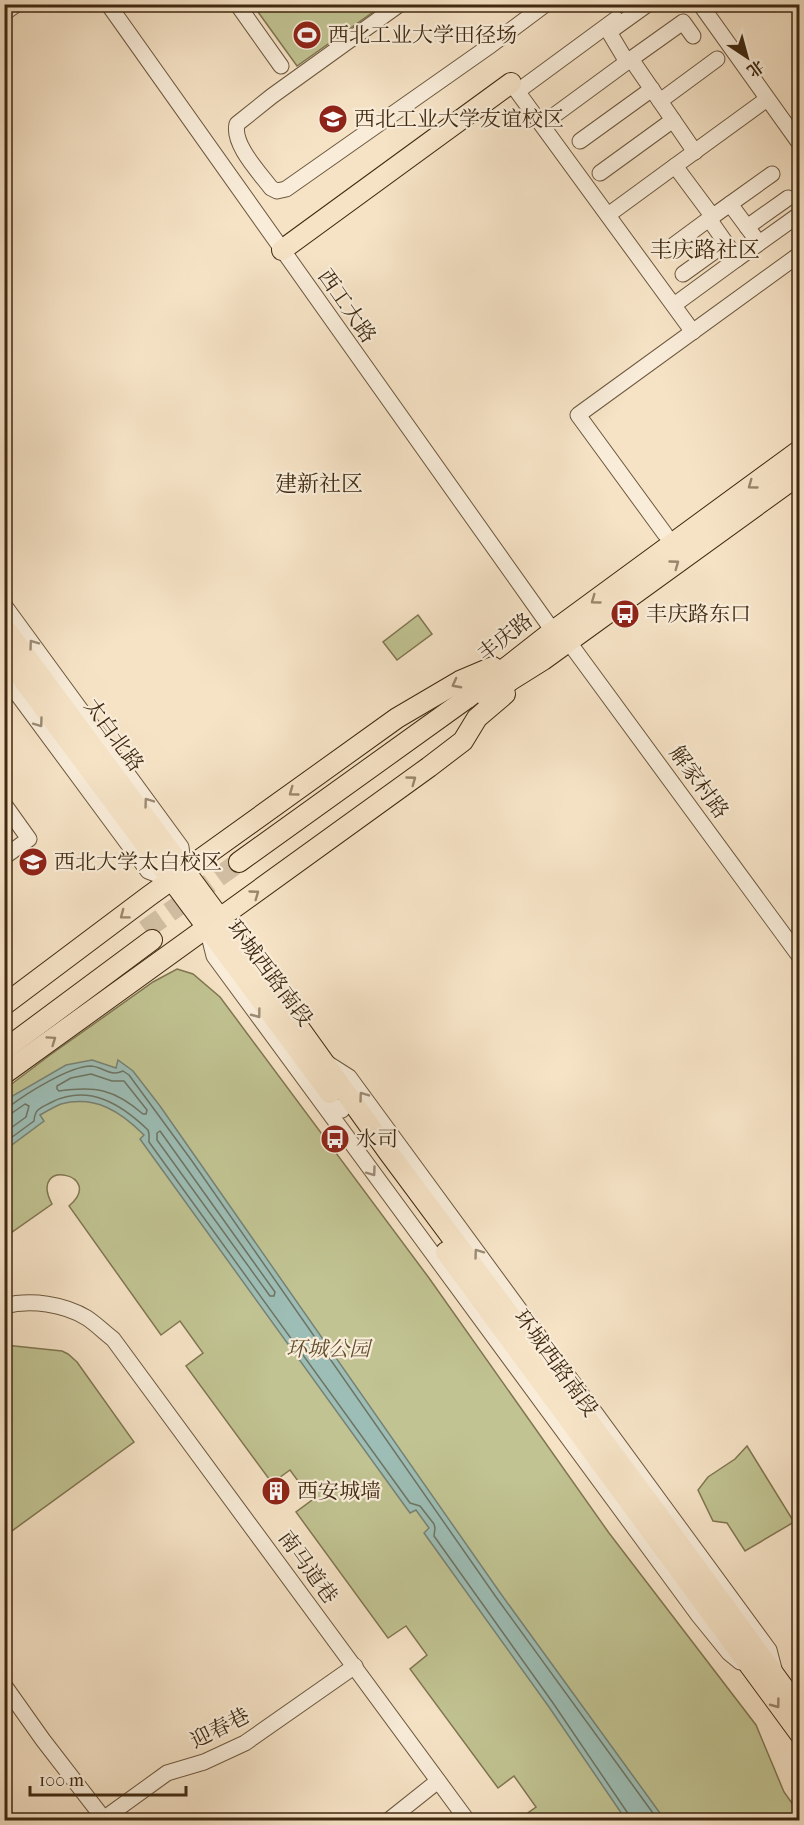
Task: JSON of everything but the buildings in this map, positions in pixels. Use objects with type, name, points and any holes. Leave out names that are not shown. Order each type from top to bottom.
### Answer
[{"type":"main road","points":[[282,250],[515,87]]},
{"type":"main road","name":"丰庆路","points":[[800,450],[555,636],[543,660],[242,867],[466,699],[555,636],[800,474]]},
{"type":"main road","name":"太白北路","points":[[4,627],[178,875]]},
{"type":"main road","points":[[4,1005],[178,875],[397,718],[460,681],[487,671],[532,642],[555,636]]},
{"type":"main road","name":"太白北路","points":[[4,654],[178,875]]},
{"type":"main road","points":[[4,1074],[214,924],[463,741],[477,718],[543,660]]},
{"type":"main road","name":"环城西路南段","points":[[178,875],[342,1110],[800,1734]]},
{"type":"main road","name":"环城西路南段","points":[[214,924],[323,1061],[800,1710]]},
{"type":"main road","points":[[4,1035],[149,935],[4,1050]]},
{"type":"street","points":[[4,13],[17,4]]},
{"type":"street","name":"西工大路","points":[[108,4],[555,636]]},
{"type":"street","points":[[237,4],[281,66]]},
{"type":"street","points":[[400,4],[237,124],[236,130],[243,150],[271,188],[277,191],[286,189],[546,4]]},
{"type":"street","points":[[648,4],[609,32],[656,95],[694,152]]},
{"type":"street","points":[[700,4],[800,144]]},
{"type":"street","points":[[616,19],[515,87],[693,332]]},
{"type":"street","points":[[552,117],[683,22],[693,36]]},
{"type":"street","points":[[580,141],[717,59]]},
{"type":"street","points":[[608,215],[767,99]]},
{"type":"street","points":[[600,173],[673,120]]},
{"type":"street","points":[[675,166],[737,259]]},
{"type":"street","points":[[667,250],[772,174]]},
{"type":"street","points":[[747,227],[788,198]]},
{"type":"street","points":[[730,204],[759,243]]},
{"type":"street","points":[[674,305],[800,214]]},
{"type":"street","points":[[683,274],[726,243]]},
{"type":"street","points":[[665,534],[578,415],[800,254]]},
{"type":"street","points":[[4,605],[181,847],[178,875],[148,871],[4,676]]},
{"type":"street","name":"解家村路","points":[[555,636],[798,950]]},
{"type":"street","points":[[4,804],[29,839],[4,857]]},
{"type":"street","name":"环城西路南段","points":[[214,924],[213,956],[704,1623],[729,1653],[751,1670]]},
{"type":"street","points":[[315,1095],[342,1110]]},
{"type":"street","name":"南马道巷","points":[[4,1306],[18,1303],[53,1305],[85,1317],[113,1339],[467,1821]]},
{"type":"street","name":"迎春巷","points":[[103,1820],[167,1773],[204,1762],[244,1743],[355,1666]]},
{"type":"street","points":[[4,1685],[103,1820]]},
{"type":"street","points":[[389,1821],[438,1781]]},
{"type":"green space","name":"西北工业大学田径场","points":[[253,5],[383,5],[297,66]]},
{"type":"green space","points":[[418,615],[432,634],[397,660],[383,642]]},
{"type":"green space","name":"环城公园","points":[[177,969],[193,974],[220,997],[429,1278],[609,1533],[756,1725],[784,1792],[799,1813],[799,1820],[518,1820],[536,1807],[514,1776],[498,1788],[410,1669],[427,1655],[406,1626],[388,1638],[296,1512],[312,1500],[290,1470],[272,1483],[186,1366],[203,1353],[180,1321],[161,1335],[69,1206],[78,1195],[79,1186],[74,1179],[65,1175],[49,1180],[47,1189],[52,1204],[5,1237],[5,1089],[153,982]]},
{"type":"green space","points":[[5,1345],[62,1351],[68,1354],[77,1362],[134,1442],[5,1536]]},
{"type":"green space","points":[[747,1446],[794,1522],[745,1551],[727,1523],[713,1521],[698,1490],[708,1477],[735,1459]]},
{"type":"water","points":[[92,1060],[116,1068],[118,1060],[133,1071],[160,1106],[501,1594],[665,1820],[626,1820],[549,1707],[424,1533],[429,1528],[416,1510],[410,1513],[140,1139],[144,1135],[126,1119],[107,1108],[86,1102],[74,1102],[61,1104],[40,1115],[44,1121],[5,1150],[5,1102],[66,1065]]},
{"type":"tunnel","points":[[145,930],[239,862]]},
{"type":"place","name":"西北工业大学田径场","points":[[307,35]]},
{"type":"place","name":"西北工业大学友谊校区","points":[[333,119]]},
{"type":"place","name":"丰庆路东口","points":[[625,614]]},
{"type":"place","name":"西北大学太白校区","points":[[33,862]]},
{"type":"place","name":"水司","points":[[335,1139]]},
{"type":"place","name":"西安城墙","points":[[276,1491]]},
{"type":"district","name":"丰庆路社区","points":[[705,249]]},
{"type":"district","name":"建新社区","points":[[319,483]]}]
